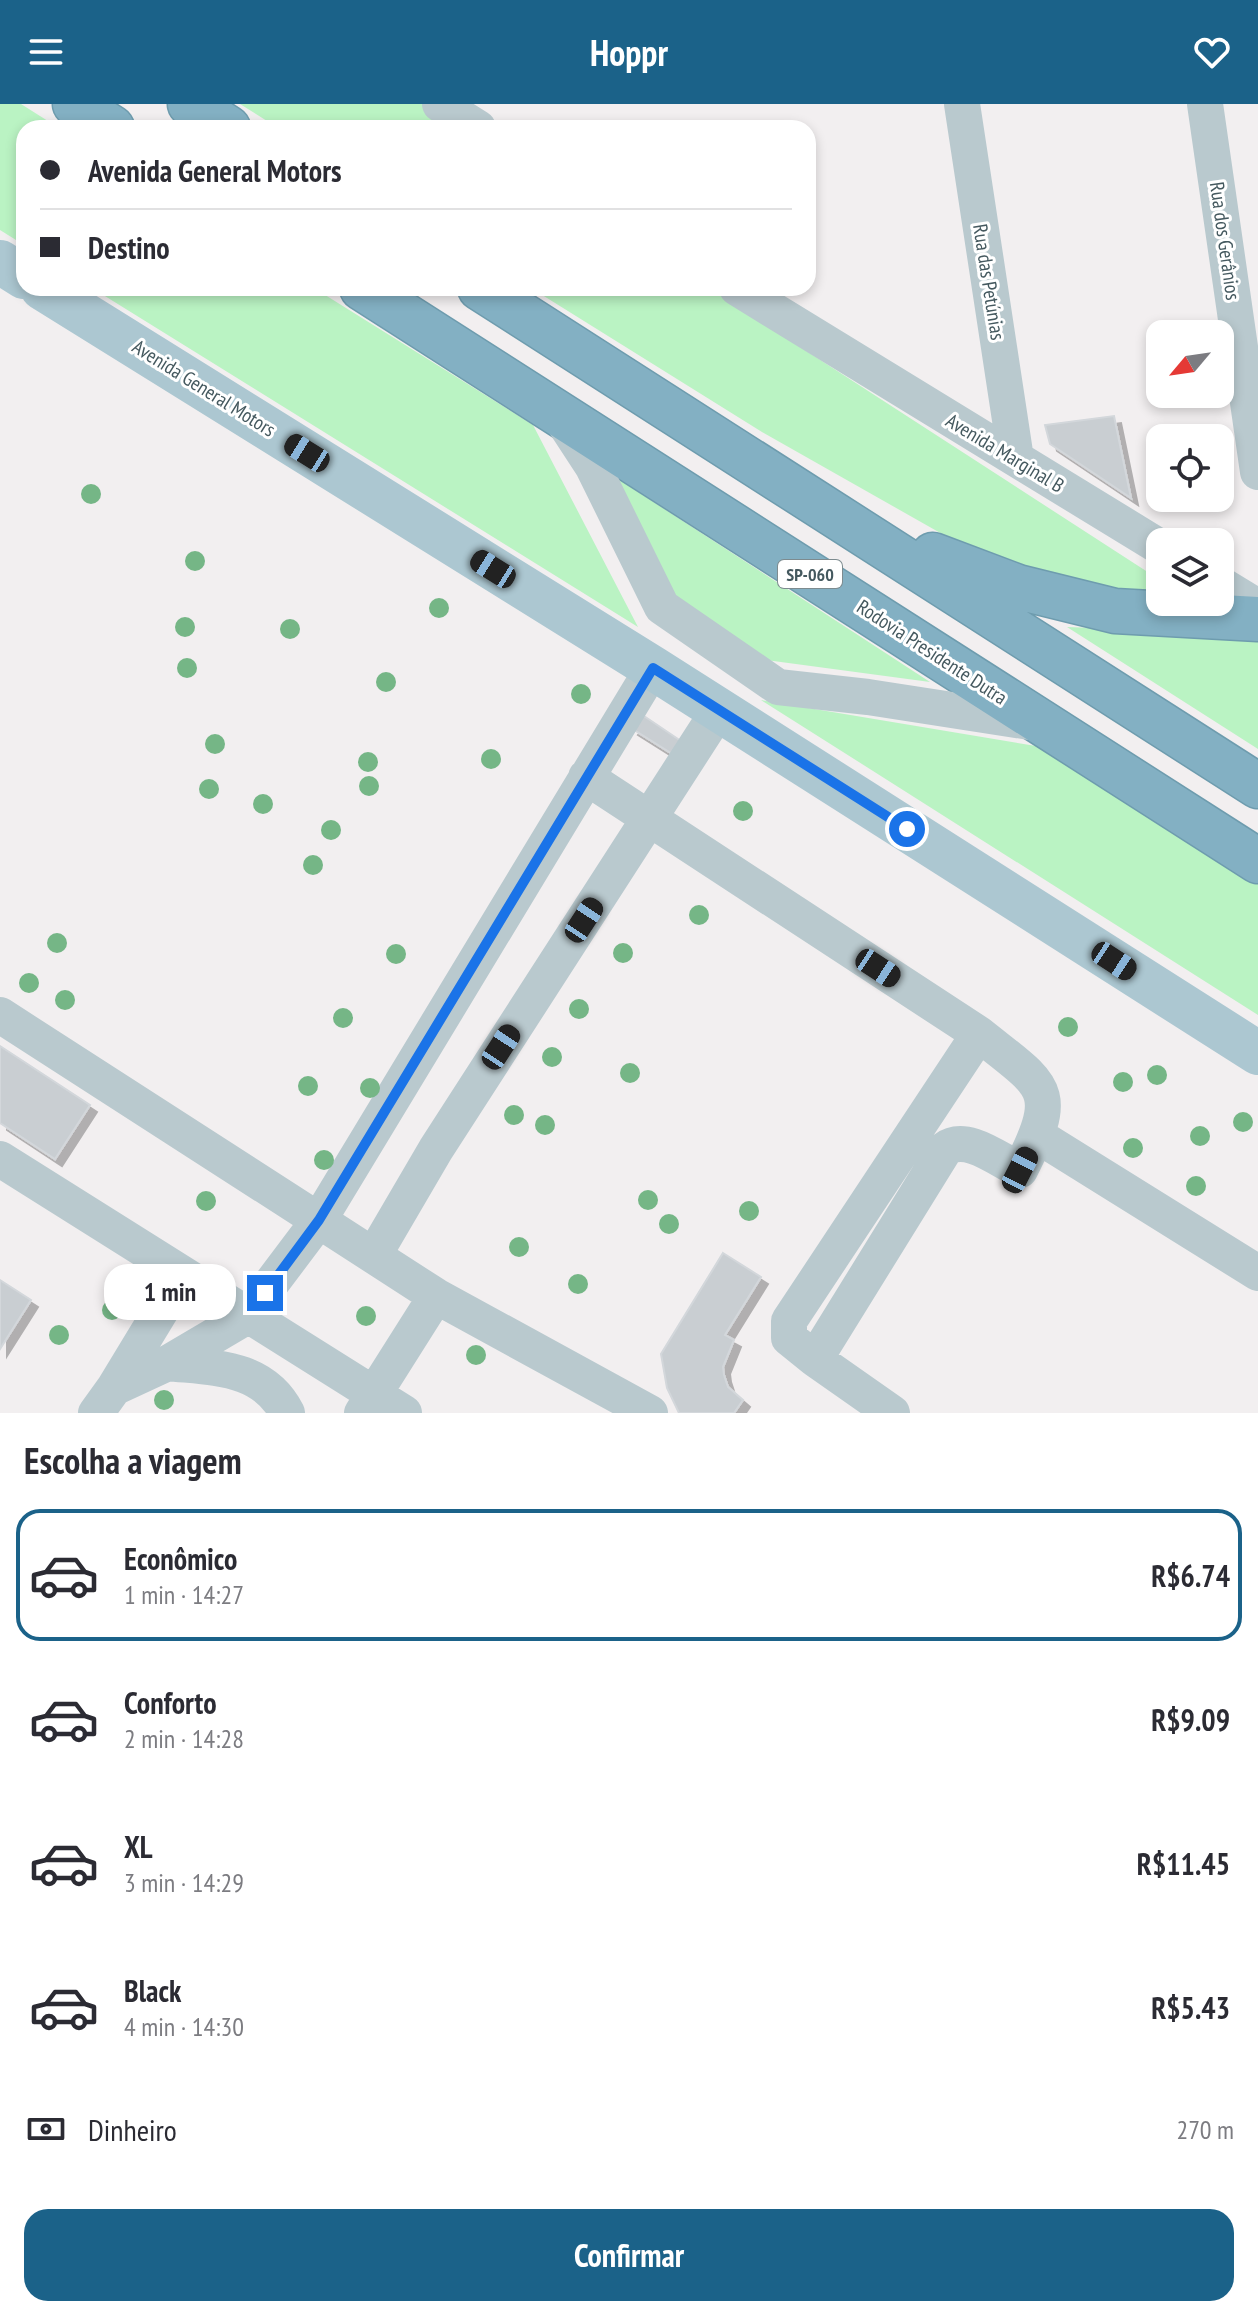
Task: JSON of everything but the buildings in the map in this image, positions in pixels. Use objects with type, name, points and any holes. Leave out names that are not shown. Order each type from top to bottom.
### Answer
[{"type":"highway","points":[[75,104],[100,120]]},
{"type":"highway","points":[[190,104],[215,120]]},
{"type":"highway","name":"Rodovia Presidente Dutra","points":[[375,296],[1258,861]]},
{"type":"highway","points":[[493,296],[1258,786]]},
{"type":"highway","points":[[854,526],[1018,587],[1115,611],[1258,619]]},
{"type":"main road","name":"Avenida General Motors","points":[[55,296],[653,668],[1258,1053]]},
{"type":"street","name":"Rua das Petúnias","points":[[962,104],[1016,459]]},
{"type":"street","name":"Rua dos Gerânios","points":[[1205,104],[1258,472]]},
{"type":"street","points":[[441,105],[465,120]]},
{"type":"street","name":"Avenida Marginal B","points":[[750,296],[1146,538]]},
{"type":"street","points":[[558,413],[593,467],[662,607],[778,687],[868,697],[1044,724]]},
{"type":"street","points":[[1234,592],[1258,607]]},
{"type":"street","points":[[105,1401],[246,1317],[319,1220],[653,668]]},
{"type":"street","points":[[374,1255],[436,1149],[719,710]]},
{"type":"street","points":[[586,777],[979,1034],[1032,1077],[1046,1106],[1038,1136],[1020,1170],[964,1142],[953,1143],[945,1149],[815,1359]]},
{"type":"street","points":[[0,1015],[436,1296],[650,1413]]},
{"type":"street","points":[[892,1413],[789,1338],[789,1321],[979,1034]]},
{"type":"street","points":[[1038,1136],[1258,1273]]},
{"type":"street","points":[[0,1159],[246,1317],[368,1403],[404,1413]]},
{"type":"street","points":[[105,1401],[182,1276]]},
{"type":"street","points":[[368,1403],[436,1296]]},
{"type":"street","points":[[168,1363],[242,1371],[273,1393],[287,1413]]},
{"type":"green space","points":[[0,104],[21,104],[46,120],[16,120],[16,240],[0,230]]},
{"type":"green space","points":[[240,104],[422,104],[447,120],[265,120]]},
{"type":"green space","points":[[105,296],[327,296],[533,425],[638,627]]},
{"type":"green space","points":[[544,296],[721,296],[1146,571],[1146,591],[1115,591],[988,560],[762,432]]},
{"type":"green space","points":[[603,469],[930,682],[766,660],[668,596]]},
{"type":"green space","points":[[1067,627],[1258,634],[1258,749]]},
{"type":"green space","points":[[761,700],[1048,748],[1258,883],[1258,1015]]},
{"type":"route","points":[[265,1293],[319,1220],[653,668],[907,829]]}]
